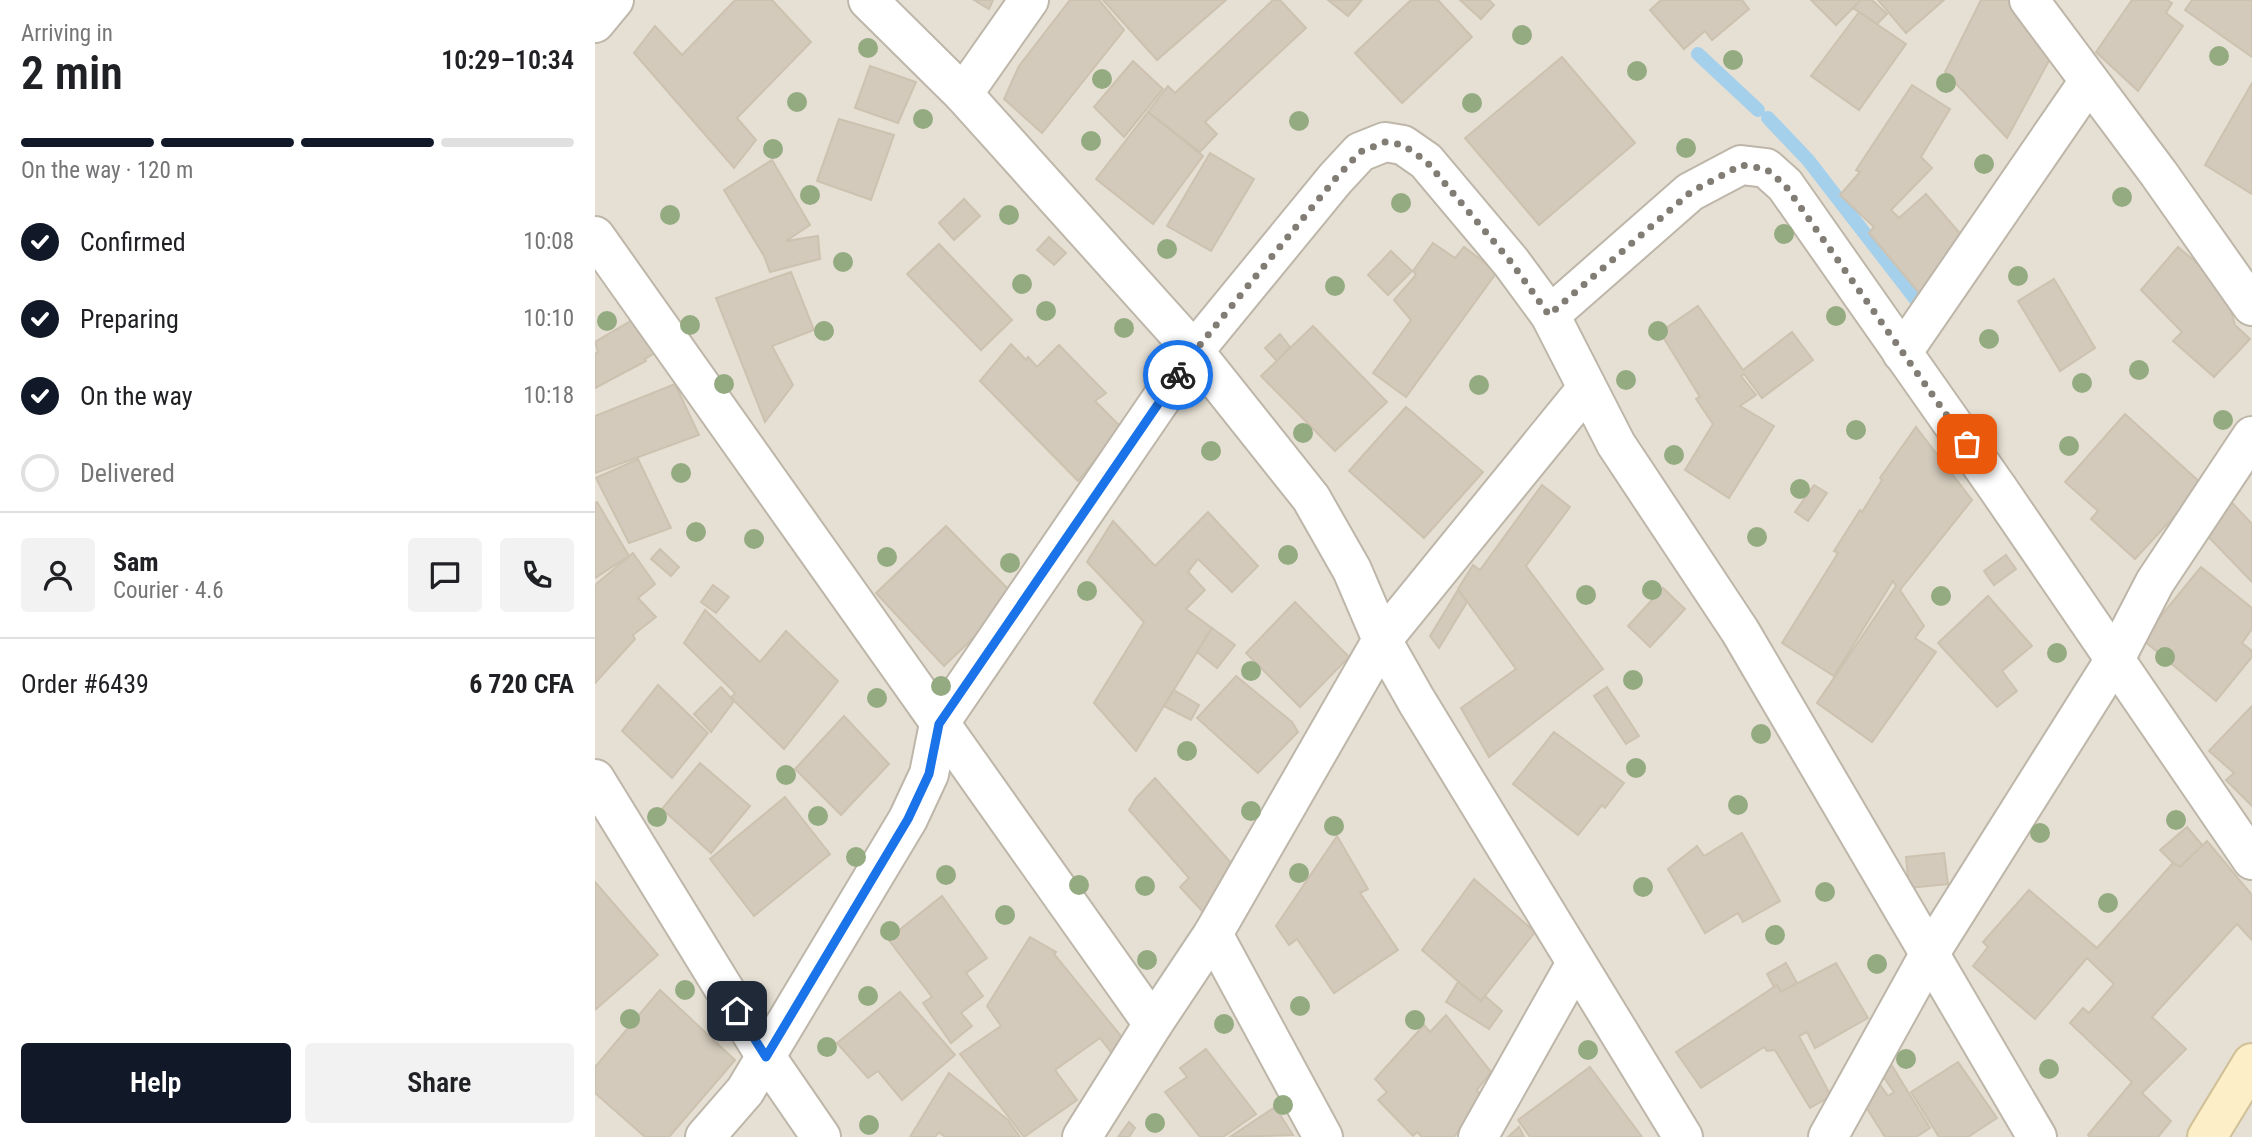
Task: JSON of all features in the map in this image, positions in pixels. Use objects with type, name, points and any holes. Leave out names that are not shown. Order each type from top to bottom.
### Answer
[{"type":"main road","points":[[2207,1137],[2252,1063]]},
{"type":"street","points":[[595,23],[614,0]]},
{"type":"street","points":[[868,0],[963,94],[1195,351],[1311,498],[1352,570],[1382,640],[1683,1137]]},
{"type":"street","points":[[963,94],[1028,0]]},
{"type":"street","points":[[2029,0],[2159,174],[2252,306]]},
{"type":"street","points":[[1902,353],[2089,81]]},
{"type":"street","points":[[705,1137],[745,1091],[908,819],[929,774],[939,724],[1195,351],[1335,179],[1360,152],[1385,142],[1403,145],[1426,161],[1511,262],[1549,315],[1616,444],[1739,631],[2037,1137]]},
{"type":"street","points":[[1549,315],[1691,192],[1741,165],[1766,169],[1785,185],[2252,860]]},
{"type":"street","points":[[595,236],[1153,1024]]},
{"type":"street","points":[[1082,1137],[1213,934],[1382,640],[1587,388]]},
{"type":"street","points":[[1828,1137],[1930,953],[2115,659],[2155,582],[2252,436]]},
{"type":"street","points":[[595,779],[766,1057],[821,1137]]},
{"type":"street","points":[[1213,934],[1323,1137]]},
{"type":"street","points":[[1478,1137],[1576,963]]},
{"type":"shaded area","points":[[595,0],[2252,0],[2252,1137],[595,1137]]},
{"type":"building","points":[[735,0],[772,0],[811,42],[737,118],[756,140],[734,168],[634,53],[655,26],[682,55]]},
{"type":"building","points":[[974,0],[993,0],[989,9]]},
{"type":"building","points":[[1070,0],[1099,0],[1124,30],[1042,133],[1004,99],[1019,66]]},
{"type":"building","points":[[1103,0],[1226,0],[1157,60]]},
{"type":"building","points":[[1273,0],[1280,0],[1306,28],[1205,122],[1217,134],[1200,152],[1148,112],[1168,86],[1175,93]]},
{"type":"building","points":[[1328,0],[1362,0],[1348,16]]},
{"type":"building","points":[[1411,0],[1438,0],[1472,37],[1402,103],[1355,53]]},
{"type":"building","points":[[1460,0],[1489,0],[1494,5],[1481,19]]},
{"type":"building","points":[[1661,0],[1742,0],[1749,9],[1712,40],[1705,31],[1684,49],[1650,10]]},
{"type":"building","points":[[1811,0],[1861,0],[1836,25]]},
{"type":"building","points":[[1861,0],[1872,0],[1887,14],[1877,24],[1853,8]]},
{"type":"building","points":[[1878,0],[1944,0],[1906,33]]},
{"type":"building","points":[[1981,0],[2009,0],[2057,46],[2007,138],[1945,72]]},
{"type":"building","points":[[2132,0],[2167,0],[2172,3],[2166,13],[2183,26],[2138,91],[2096,52]]},
{"type":"building","points":[[2192,0],[2252,0],[2252,57],[2185,10]]},
{"type":"building","points":[[1859,12],[1906,44],[1859,110],[1811,76]]},
{"type":"building","points":[[1562,57],[1635,143],[1539,225],[1465,138]]},
{"type":"building","points":[[1133,61],[1163,89],[1124,137],[1094,107]]},
{"type":"building","points":[[870,66],[916,82],[898,123],[855,108]]},
{"type":"building","points":[[2252,83],[2252,194],[2205,165]]},
{"type":"building","points":[[1912,85],[1950,109],[1921,157],[1932,168],[1891,210],[1899,218],[1926,194],[1970,245],[1920,294],[1869,233],[1874,227],[1840,195],[1860,172],[1856,170]]},
{"type":"building","points":[[1148,112],[1203,156],[1153,224],[1096,179]]},
{"type":"building","points":[[839,119],[894,135],[871,200],[817,181]]},
{"type":"building","points":[[1210,153],[1254,179],[1211,251],[1167,226]]},
{"type":"building","points":[[772,160],[810,225],[786,241],[818,236],[820,259],[770,272],[764,256],[724,190]]},
{"type":"building","points":[[964,199],[980,216],[954,240],[939,223]]},
{"type":"building","points":[[1049,237],[1066,253],[1054,265],[1037,250]]},
{"type":"building","points":[[1433,243],[1455,258],[1464,247],[1497,272],[1406,397],[1373,373],[1411,320],[1394,300],[1416,275],[1413,271]]},
{"type":"building","points":[[939,244],[1012,320],[981,350],[907,274]]},
{"type":"building","points":[[2178,247],[2224,286],[2235,325],[2250,339],[2214,377],[2173,341],[2182,332],[2141,290]]},
{"type":"building","points":[[1391,251],[1412,271],[1388,295],[1368,275]]},
{"type":"building","points":[[791,272],[814,330],[772,346],[793,385],[765,422],[716,298]]},
{"type":"building","points":[[2054,279],[2095,348],[2060,371],[2018,301]]},
{"type":"building","points":[[1698,306],[1743,370],[1792,332],[1813,360],[1762,398],[1744,374],[1741,376],[1756,395],[1740,406],[1774,426],[1729,498],[1685,470],[1713,424],[1696,399],[1700,397],[1660,332]]},
{"type":"building","points":[[641,315],[660,350],[645,359],[646,361],[595,388],[595,354],[598,352],[595,342]]},
{"type":"building","points":[[1313,326],[1387,402],[1335,451],[1261,376]]},
{"type":"building","points":[[1280,334],[1290,347],[1277,361],[1265,348]]},
{"type":"building","points":[[1011,344],[1037,367],[1059,345],[1106,393],[1095,401],[1121,427],[1078,481],[980,381]]},
{"type":"building","points":[[675,384],[699,435],[595,473],[595,416]]},
{"type":"building","points":[[1406,407],[1483,472],[1424,538],[1349,471]]},
{"type":"building","points":[[2125,414],[2203,485],[2135,559],[2091,519],[2098,511],[2065,482]]},
{"type":"building","points":[[1916,427],[1972,500],[1900,590],[1924,626],[1915,638],[1936,652],[1872,742],[1817,703],[1896,586],[1893,581],[1834,676],[1782,643],[1838,553],[1834,551]]},
{"type":"building","points":[[638,459],[671,528],[629,543],[596,478]]},
{"type":"building","points":[[1542,485],[1570,507],[1526,566],[1603,669],[1489,757],[1461,708],[1516,669],[1458,589],[1473,565],[1480,570]]},
{"type":"building","points":[[1814,485],[1827,493],[1808,521],[1795,512]]},
{"type":"building","points":[[2221,491],[2252,524],[2252,582],[2194,522]]},
{"type":"building","points":[[597,502],[629,556],[595,578],[595,503]]},
{"type":"building","points":[[1208,512],[1258,566],[1232,592],[1198,559],[1188,572],[1205,590],[1186,609],[1212,628],[1136,751],[1094,703],[1144,622],[1087,562],[1113,521],[1155,566]]},
{"type":"building","points":[[946,526],[1016,597],[944,666],[876,593]]},
{"type":"building","points":[[660,549],[679,567],[671,576],[651,559]]},
{"type":"building","points":[[633,553],[655,584],[638,598],[656,617],[633,635],[635,639],[595,683],[595,585]]},
{"type":"building","points":[[2006,555],[2016,569],[1994,585],[1984,571]]},
{"type":"building","points":[[2201,567],[2252,608],[2252,629],[2242,643],[2252,651],[2252,657],[2216,701],[2142,639]]},
{"type":"building","points":[[713,585],[729,597],[716,613],[701,602]]},
{"type":"building","points":[[1663,588],[1685,609],[1650,647],[1628,626]]},
{"type":"building","points":[[1458,590],[1467,602],[1439,648],[1430,636]]},
{"type":"building","points":[[1988,596],[2032,646],[2002,671],[2017,691],[1997,707],[1938,643]]},
{"type":"building","points":[[1295,602],[1349,657],[1300,707],[1246,653]]},
{"type":"building","points":[[705,610],[760,662],[786,631],[838,681],[784,749],[731,698],[735,693],[684,643]]},
{"type":"building","points":[[1212,628],[1235,645],[1217,668],[1197,652]]},
{"type":"building","points":[[1236,676],[1292,722],[1298,732],[1258,773],[1197,718]]},
{"type":"building","points":[[658,685],[708,733],[672,778],[622,731]]},
{"type":"building","points":[[721,687],[734,701],[711,732],[694,714]]},
{"type":"building","points":[[1607,687],[1639,736],[1626,744],[1594,696]]},
{"type":"building","points":[[1174,690],[1199,705],[1191,720],[1164,706]]},
{"type":"building","points":[[2252,706],[2252,806],[2226,780],[2234,773],[2209,751]]},
{"type":"building","points":[[844,716],[889,764],[841,815],[795,769]]},
{"type":"building","points":[[1554,732],[1624,783],[1605,808],[1602,805],[1578,835],[1513,784]]},
{"type":"building","points":[[700,763],[750,806],[711,853],[662,809]]},
{"type":"building","points":[[1155,778],[1241,874],[1203,912],[1180,887],[1189,878],[1129,810],[1136,798]]},
{"type":"building","points":[[785,797],[830,854],[754,916],[710,859]]},
{"type":"building","points":[[2187,827],[2203,846],[2180,867],[2160,850]]},
{"type":"building","points":[[1742,833],[1780,901],[1743,922],[1738,913],[1705,933],[1668,869],[1697,846],[1704,856]]},
{"type":"building","points":[[1337,836],[1368,889],[1360,893],[1398,950],[1334,993],[1297,939],[1289,945],[1276,926]]},
{"type":"building","points":[[2207,841],[2252,895],[2252,940],[2237,924],[2152,1017],[2186,1049],[2142,1093],[2171,1121],[2158,1137],[2090,1137],[2088,1135],[2132,1082],[2070,1023],[2083,1008],[2089,1013],[2114,984],[2087,958],[2035,1019],[1973,966],[1988,947],[1983,942],[2029,890],[2097,948],[2173,863],[2180,867]]},
{"type":"building","points":[[1944,853],[1948,884],[1909,888],[1906,857]]},
{"type":"building","points":[[1474,879],[1535,932],[1481,1001],[1422,950]]},
{"type":"building","points":[[595,882],[658,955],[595,1010]]},
{"type":"building","points":[[942,896],[987,958],[966,973],[983,996],[961,1013],[972,1026],[951,1043],[923,1003],[932,997],[888,939]]},
{"type":"building","points":[[1030,937],[1056,952],[1054,954],[1125,1041],[1114,1056],[1100,1038],[1055,1070],[1077,1100],[1024,1137],[960,1054],[1001,1026],[987,1006]]},
{"type":"building","points":[[1786,963],[1797,983],[1781,992],[1777,985],[1774,987],[1767,974]]},
{"type":"building","points":[[1836,963],[1868,1018],[1815,1048],[1807,1032],[1799,1036],[1831,1096],[1810,1108],[1775,1050],[1767,1051],[1764,1047],[1701,1088],[1676,1052],[1777,985],[1781,992]]},
{"type":"building","points":[[1458,982],[1481,1001],[1485,996],[1502,1011],[1489,1029],[1446,1002]]},
{"type":"building","points":[[660,990],[735,1060],[669,1137],[645,1137],[595,1093],[595,1067]]},
{"type":"building","points":[[900,992],[955,1055],[902,1100],[878,1071],[868,1078],[837,1043]]},
{"type":"building","points":[[1446,1015],[1491,1072],[1477,1090],[1482,1098],[1454,1137],[1422,1137],[1417,1132],[1413,1136],[1378,1100],[1387,1092],[1375,1079],[1424,1025],[1430,1032]]},
{"type":"building","points":[[1206,1049],[1256,1114],[1223,1137],[1200,1137],[1165,1092],[1187,1077],[1180,1068]]},
{"type":"building","points":[[1958,1062],[1997,1118],[1968,1137],[1939,1137],[1911,1092]]},
{"type":"building","points":[[1891,1064],[1930,1128],[1916,1137],[1885,1137],[1861,1099],[1876,1079],[1888,1096],[1894,1092],[1880,1072]]},
{"type":"building","points":[[1590,1067],[1642,1137],[1530,1137],[1518,1120]]},
{"type":"building","points":[[949,1073],[1008,1120],[1020,1137],[945,1137],[939,1132],[935,1137],[910,1137]]},
{"type":"building","points":[[1275,1107],[1293,1135],[1230,1137]]},
{"type":"building","points":[[1129,1122],[1135,1128],[1129,1137],[1118,1137]]},
{"type":"building","points":[[1519,1127],[1524,1137],[1508,1137]]},
{"type":"waterway","points":[[1698,54],[1758,110]]},
{"type":"waterway","points":[[1768,118],[1808,160],[1924,310]]},
{"type":"way so far","points":[[1178,375],[1335,179],[1360,152],[1385,142],[1403,145],[1426,161],[1511,262],[1549,315],[1691,192],[1741,165],[1766,169],[1785,185],[1967,444]]},
{"type":"route","points":[[737,1011],[766,1057],[908,819],[929,774],[939,724],[1178,375]]}]
